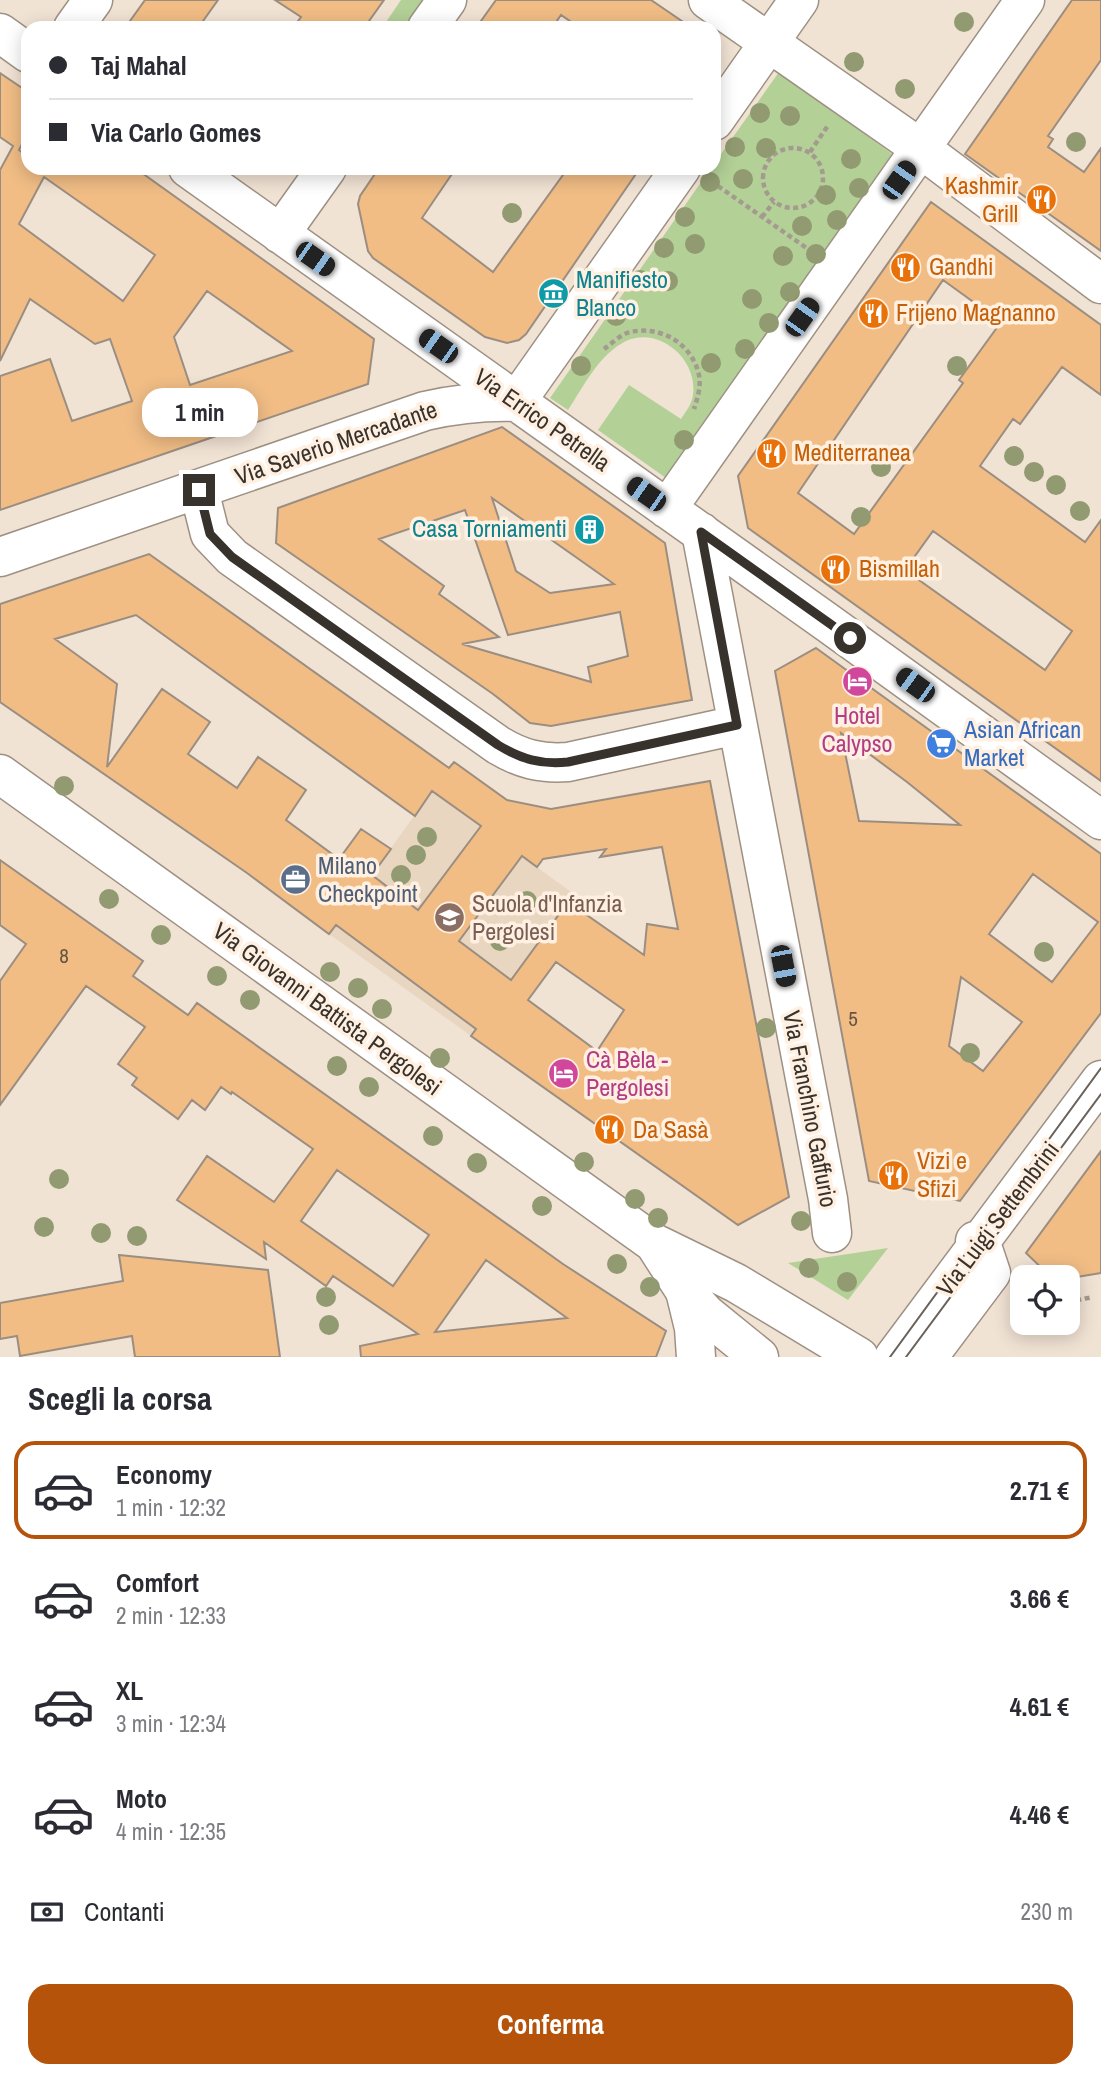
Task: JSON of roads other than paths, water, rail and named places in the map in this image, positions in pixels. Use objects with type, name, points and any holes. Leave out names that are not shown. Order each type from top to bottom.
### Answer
[{"type":"street","points":[[78,21],[93,0]]},
{"type":"street","points":[[432,21],[447,0]]},
{"type":"street","points":[[708,0],[920,149],[1101,284]]},
{"type":"street","points":[[721,111],[799,0]]},
{"type":"street","points":[[667,509],[1025,0]]},
{"type":"street","points":[[0,33],[21,48]]},
{"type":"street","name":"Via Errico Petrella","points":[[198,175],[1101,820]]},
{"type":"street","points":[[280,234],[322,175]]},
{"type":"street","points":[[516,402],[676,175]]},
{"type":"street","name":"Via Saverio Mercadante","points":[[0,557],[425,411],[461,404],[516,402]]},
{"type":"street","points":[[199,490],[210,534],[232,557],[498,745],[524,759],[548,763],[568,762],[737,725]]},
{"type":"street","name":"Via Franchino Gaffurio","points":[[701,532],[828,1199],[832,1233]]},
{"type":"street","name":"Via Giovanni Battista Pergolesi","points":[[0,774],[654,1243],[693,1278]]},
{"type":"street","name":"Via Luigi Settembrini","points":[[894,1357],[981,1252],[1101,1080]]},
{"type":"street","name":"Via Luigi Settembrini","points":[[928,1357],[981,1252]]},
{"type":"street","points":[[693,1278],[696,1357]]},
{"type":"street","points":[[693,1278],[706,1314],[759,1357]]},
{"type":"street","points":[[693,1278],[757,1295],[859,1357]]},
{"type":"tram line","points":[[890,1357],[1101,1068]]},
{"type":"tram line","points":[[906,1357],[1101,1094]]},
{"type":"place","name":"Kashmir Grill","points":[[1041,200]]},
{"type":"place","name":"Gandhi","points":[[906,267]]},
{"type":"place","name":"Manifiesto Blanco","points":[[553,294]]},
{"type":"place","name":"Frijeno Magnanno","points":[[873,313]]},
{"type":"place","name":"Mediterranea","points":[[771,453]]},
{"type":"place","name":"Casa Torniamenti","points":[[590,529]]},
{"type":"place","name":"Bismillah","points":[[836,569]]},
{"type":"place","name":"Hotel Calypso","points":[[857,682]]},
{"type":"place","name":"Asian African Market","points":[[941,744]]},
{"type":"place","name":"Milano Checkpoint","points":[[295,880]]},
{"type":"place","name":"Scuola d'Infanzia Pergolesi","points":[[449,918]]},
{"type":"place","name":"Cà Bèla - Pergolesi","points":[[563,1074]]},
{"type":"place","name":"Da Sasà","points":[[610,1130]]},
{"type":"place","name":"Vizi e Sfizi","points":[[894,1175]]}]
